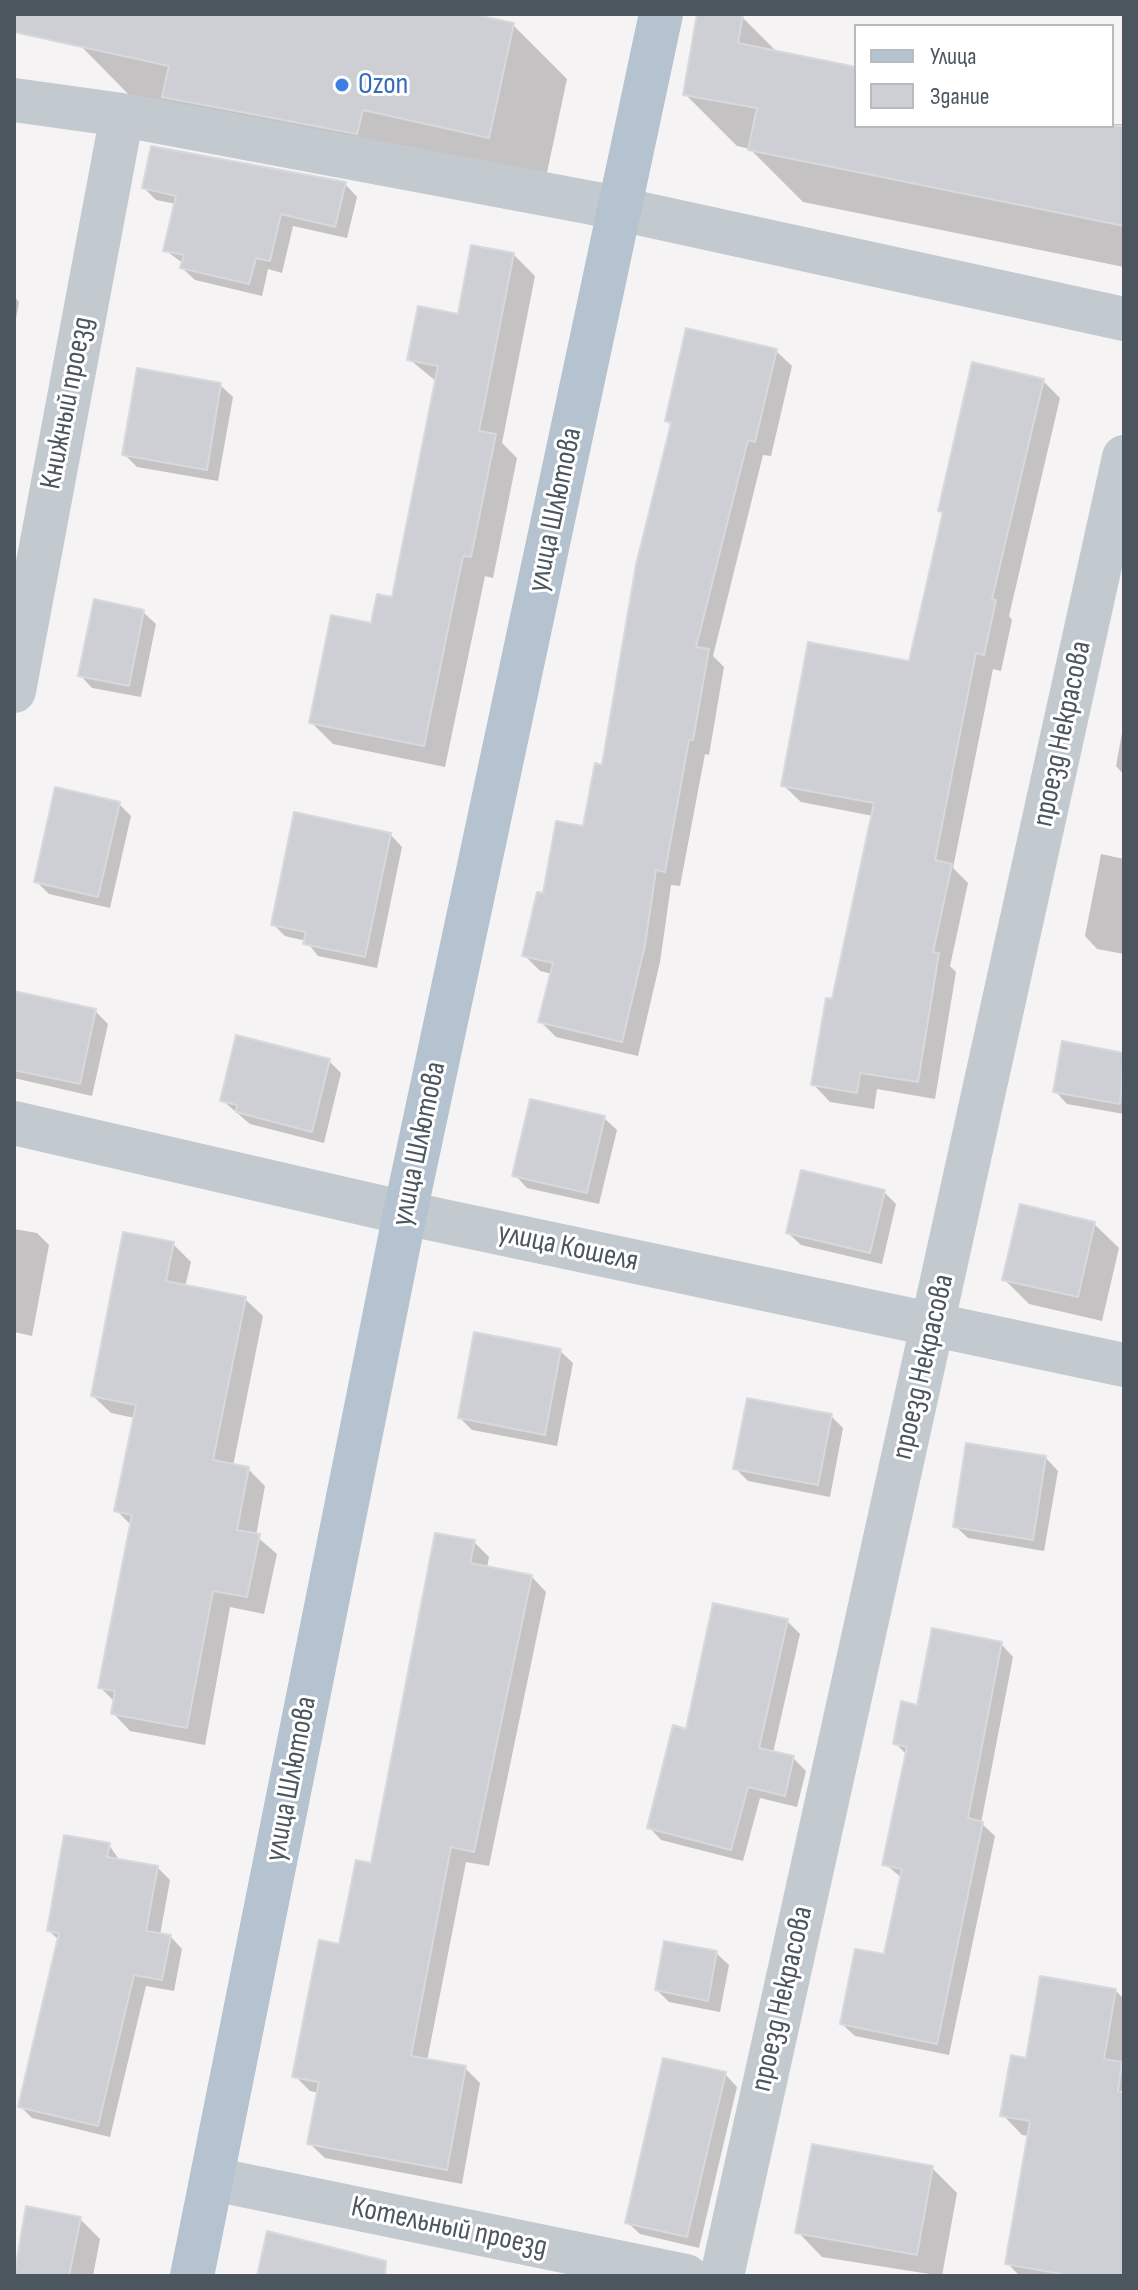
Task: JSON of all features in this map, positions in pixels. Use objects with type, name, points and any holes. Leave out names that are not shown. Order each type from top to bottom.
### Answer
[{"type":"main road","name":"улица Шлютова","points":[[192,2276],[405,1213],[661,14]]},
{"type":"street","points":[[14,100],[122,115],[620,209],[1124,319]]},
{"type":"street","name":"Книжный проезд","points":[[14,691],[122,115]]},
{"type":"street","name":"проезд Некрасова","points":[[722,2276],[1124,457]]},
{"type":"street","name":"улица Кошеля","points":[[14,1123],[405,1213],[1124,1365]]},
{"type":"street","name":"Котельный проезд","points":[[213,2179],[686,2276]]},
{"type":"building","points":[[14,14],[472,14],[514,23],[489,138],[363,110],[357,134],[162,97],[169,66],[14,32]]},
{"type":"building","points":[[697,14],[743,14],[738,43],[854,67],[854,128],[1124,126],[1124,226],[748,150],[757,108],[683,95]]},
{"type":"building","points":[[151,146],[346,182],[335,227],[281,214],[270,261],[256,258],[249,284],[180,268],[184,255],[163,251],[176,196],[142,188]]},
{"type":"building","points":[[471,245],[514,253],[479,431],[496,434],[471,557],[463,556],[424,746],[309,723],[331,615],[371,623],[377,594],[392,597],[438,366],[407,360],[418,306],[458,314]]},
{"type":"building","points":[[686,328],[777,349],[755,442],[748,440],[696,647],[709,649],[693,740],[689,740],[665,872],[656,870],[645,945],[622,1042],[538,1022],[553,963],[522,956],[537,892],[543,893],[556,821],[583,826],[595,763],[602,765],[636,565],[671,423],[665,421]]},
{"type":"building","points":[[972,362],[1044,379],[992,599],[996,600],[984,655],[976,653],[935,860],[952,864],[933,952],[939,953],[918,1082],[860,1073],[857,1093],[811,1085],[826,998],[832,999],[874,803],[781,786],[808,642],[909,661],[943,512],[938,511]]},
{"type":"building","points":[[137,368],[221,383],[207,470],[122,455]]},
{"type":"building","points":[[94,599],[144,610],[129,686],[78,676]]},
{"type":"building","points":[[55,787],[120,802],[98,897],[34,882]]},
{"type":"building","points":[[294,812],[391,833],[365,957],[303,944],[306,932],[271,925]]},
{"type":"building","points":[[14,991],[96,1009],[80,1084],[14,1070]]},
{"type":"building","points":[[236,1035],[330,1059],[312,1132],[236,1112],[237,1105],[220,1101]]},
{"type":"building","points":[[1062,1041],[1124,1053],[1120,1104],[1053,1092]]},
{"type":"building","points":[[530,1099],[605,1116],[587,1193],[512,1176]]},
{"type":"building","points":[[801,1170],[885,1190],[870,1253],[786,1233]]},
{"type":"building","points":[[1020,1204],[1095,1222],[1078,1297],[1002,1280]]},
{"type":"building","points":[[123,1232],[174,1242],[166,1281],[246,1297],[213,1460],[249,1467],[237,1530],[260,1534],[247,1597],[213,1591],[187,1728],[111,1714],[115,1691],[98,1688],[132,1515],[114,1511],[136,1405],[91,1396]]},
{"type":"building","points":[[474,1332],[561,1349],[545,1435],[458,1418]]},
{"type":"building","points":[[747,1398],[832,1414],[818,1485],[733,1469]]},
{"type":"building","points":[[966,1443],[1046,1456],[1033,1540],[953,1527]]},
{"type":"building","points":[[435,1533],[475,1540],[470,1563],[532,1575],[474,1852],[451,1847],[411,2056],[466,2066],[447,2170],[307,2144],[319,2082],[292,2077],[319,1940],[339,1944],[356,1860],[371,1863]]},
{"type":"building","points":[[713,1603],[788,1619],[759,1748],[794,1756],[785,1796],[748,1787],[731,1850],[647,1828],[673,1725],[686,1729]]},
{"type":"building","points":[[932,1628],[1002,1642],[968,1818],[983,1822],[937,2044],[840,2024],[855,1949],[884,1954],[902,1869],[882,1865],[907,1747],[893,1744],[901,1701],[917,1705]]},
{"type":"building","points":[[64,1835],[110,1843],[107,1857],[158,1866],[146,1931],[171,1935],[162,1980],[134,1975],[98,2126],[18,2107],[59,1933],[47,1931]]},
{"type":"building","points":[[664,1941],[717,1951],[708,2001],[655,1990]]},
{"type":"building","points":[[1040,1976],[1116,1989],[1104,2059],[1122,2062],[1118,2091],[1124,2093],[1124,2276],[1072,2276],[1005,2264],[1030,2121],[1000,2116],[1011,2055],[1026,2058]]},
{"type":"building","points":[[663,2058],[726,2072],[687,2237],[625,2223]]},
{"type":"building","points":[[812,2144],[933,2166],[917,2255],[795,2233]]},
{"type":"building","points":[[26,2206],[81,2217],[69,2276],[14,2276]]},
{"type":"building","points":[[267,2231],[386,2261],[385,2276],[257,2276]]},
{"type":"place","name":"Ozon","points":[[342,85]]}]
